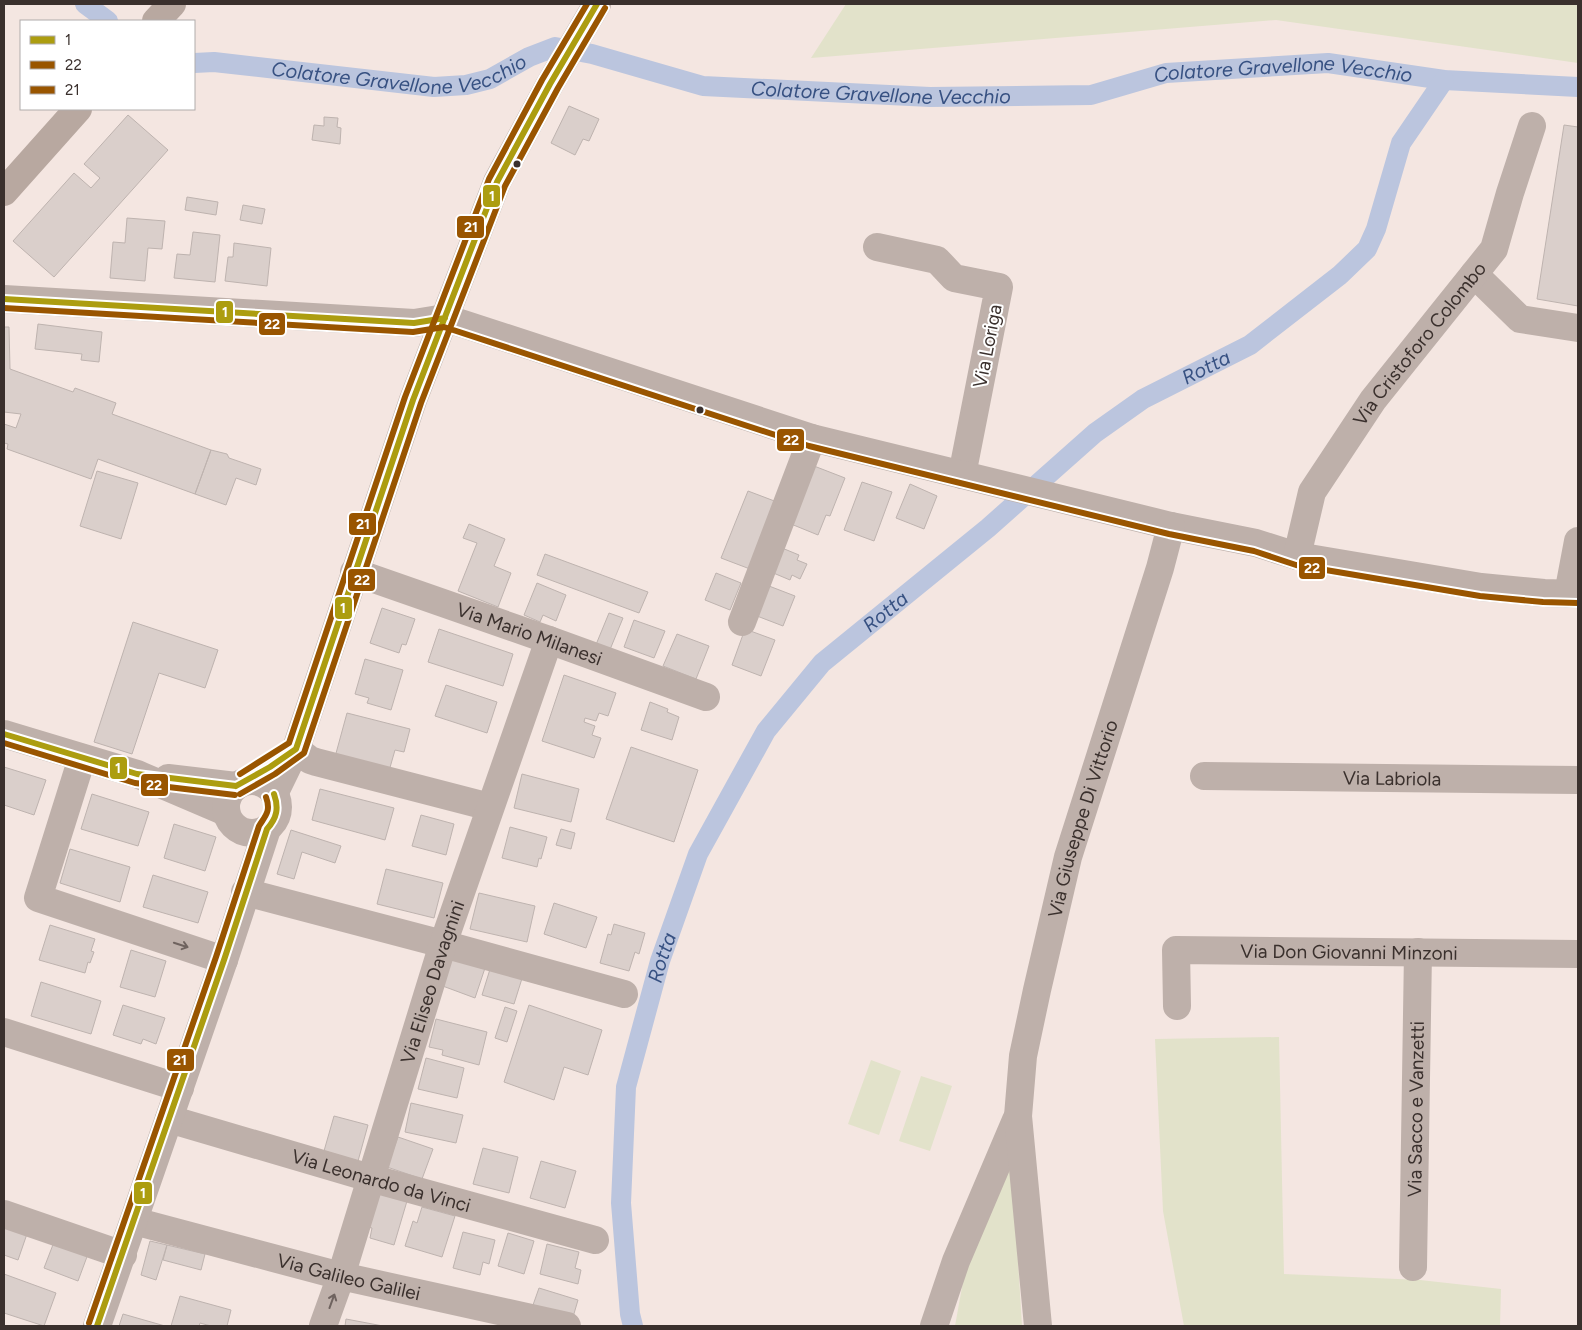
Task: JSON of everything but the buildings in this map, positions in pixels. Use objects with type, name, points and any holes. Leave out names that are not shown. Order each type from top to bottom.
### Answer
[{"type":"main road","points":[[157,20],[172,4]]},
{"type":"main road","points":[[4,192],[77,110]]},
{"type":"street","points":[[274,794],[296,749],[413,400],[497,182],[593,10]]},
{"type":"street","name":"Via Cristoforo Colombo","points":[[1297,556],[1312,492],[1373,400],[1494,249],[1532,126]]},
{"type":"street","name":"Via Loriga","points":[[877,247],[937,260],[954,278],[999,288],[962,474]]},
{"type":"street","points":[[1474,274],[1520,319],[1578,328]]},
{"type":"street","points":[[4,299],[414,323],[446,318],[812,438],[1171,526],[1256,543],[1297,556],[1481,587],[1573,594],[1578,541]]},
{"type":"street","points":[[742,622],[812,438]]},
{"type":"street","name":"Via Giuseppe Di Vittorio","points":[[1038,1326],[1018,1116],[1023,1056],[1068,856],[1160,568],[1171,526]]},
{"type":"street","name":"Via Mario Milanesi","points":[[354,572],[706,697]]},
{"type":"street","name":"Via Eliseo Davagnini","points":[[323,1326],[341,1276],[443,944],[549,640]]},
{"type":"street","points":[[4,734],[137,774],[230,820],[242,832],[251,834],[267,829],[276,816],[277,802],[274,794],[269,787],[261,783],[252,781],[240,784],[137,774]]},
{"type":"street","points":[[245,892],[227,798],[240,784],[296,749]]},
{"type":"street","points":[[296,749],[310,760],[316,762],[490,807]]},
{"type":"street","points":[[82,758],[38,898],[224,960]]},
{"type":"street","name":"Via Labriola","points":[[1204,776],[1578,780]]},
{"type":"street","points":[[97,1326],[224,960],[267,829]]},
{"type":"street","points":[[245,892],[624,994]]},
{"type":"street","name":"Via Don Giovanni Minzoni","points":[[1177,1006],[1176,950],[1578,954]]},
{"type":"street","name":"Via Sacco e Vanzetti","points":[[1414,1267],[1418,952]]},
{"type":"street","points":[[4,1032],[180,1088]]},
{"type":"street","name":"Via Giuseppe Di Vittorio","points":[[935,1324],[956,1261],[1018,1116]]},
{"type":"street","name":"Via Leonardo da Vinci","points":[[169,1119],[370,1178],[595,1240]]},
{"type":"street","points":[[4,1214],[123,1255]]},
{"type":"street","name":"Via Galileo Galilei","points":[[134,1221],[341,1276],[566,1326]]},
{"type":"green space","points":[[846,4],[1578,4],[1578,63],[1276,20],[811,58]]},
{"type":"green space","points":[[1279,1037],[1284,1274],[1420,1280],[1501,1289],[1500,1326],[1184,1326],[1163,1211],[1155,1039]]},
{"type":"green space","points":[[871,1060],[901,1071],[879,1135],[848,1124]]},
{"type":"green space","points":[[921,1076],[952,1086],[930,1151],[899,1141]]},
{"type":"green space","points":[[1012,1162],[1022,1326],[955,1326],[966,1265]]},
{"type":"waterway","name":"Colatore Gravellone Vecchio","points":[[85,4],[107,20]]},
{"type":"waterway","name":"Colatore Gravellone Vecchio","points":[[195,63],[214,62],[434,87],[466,85],[490,79],[529,57],[555,47],[592,54],[703,86],[930,97],[1091,95],[1166,73],[1328,63],[1444,80],[1578,87]]},
{"type":"waterway","name":"Rotta","points":[[633,1326],[630,1314],[621,1203],[626,1087],[660,961],[698,854],[766,731],[822,663],[988,528],[1095,433],[1143,399],[1250,345],[1340,275],[1367,249],[1376,229],[1401,143],[1444,80]]},
{"type":"transit line","name":"21","points":[[240,774],[289,743],[405,397],[489,179],[542,80],[587,4]]},
{"type":"transit line","name":"1","points":[[236,786],[270,767],[296,749],[413,400],[497,182],[550,84],[597,4]]},
{"type":"transit line","name":"22","points":[[240,794],[275,774],[304,753],[421,403],[505,186],[558,88],[605,8]]},
{"type":"transit line","name":"1","points":[[4,299],[414,323],[445,318]]},
{"type":"transit line","name":"22","points":[[4,308],[413,332],[444,327],[809,446],[1169,534],[1254,551],[1296,565],[1480,596],[1578,603]]},
{"type":"transit line","name":"1","points":[[4,734],[137,774],[236,786]]},
{"type":"transit line","name":"22","points":[[4,743],[135,783],[235,795]]},
{"type":"transit line","name":"1","points":[[97,1326],[224,960],[267,829],[275,817],[277,808],[274,794]]},
{"type":"transit line","name":"21","points":[[89,1323],[216,957],[259,826],[267,813],[266,797]]}]
